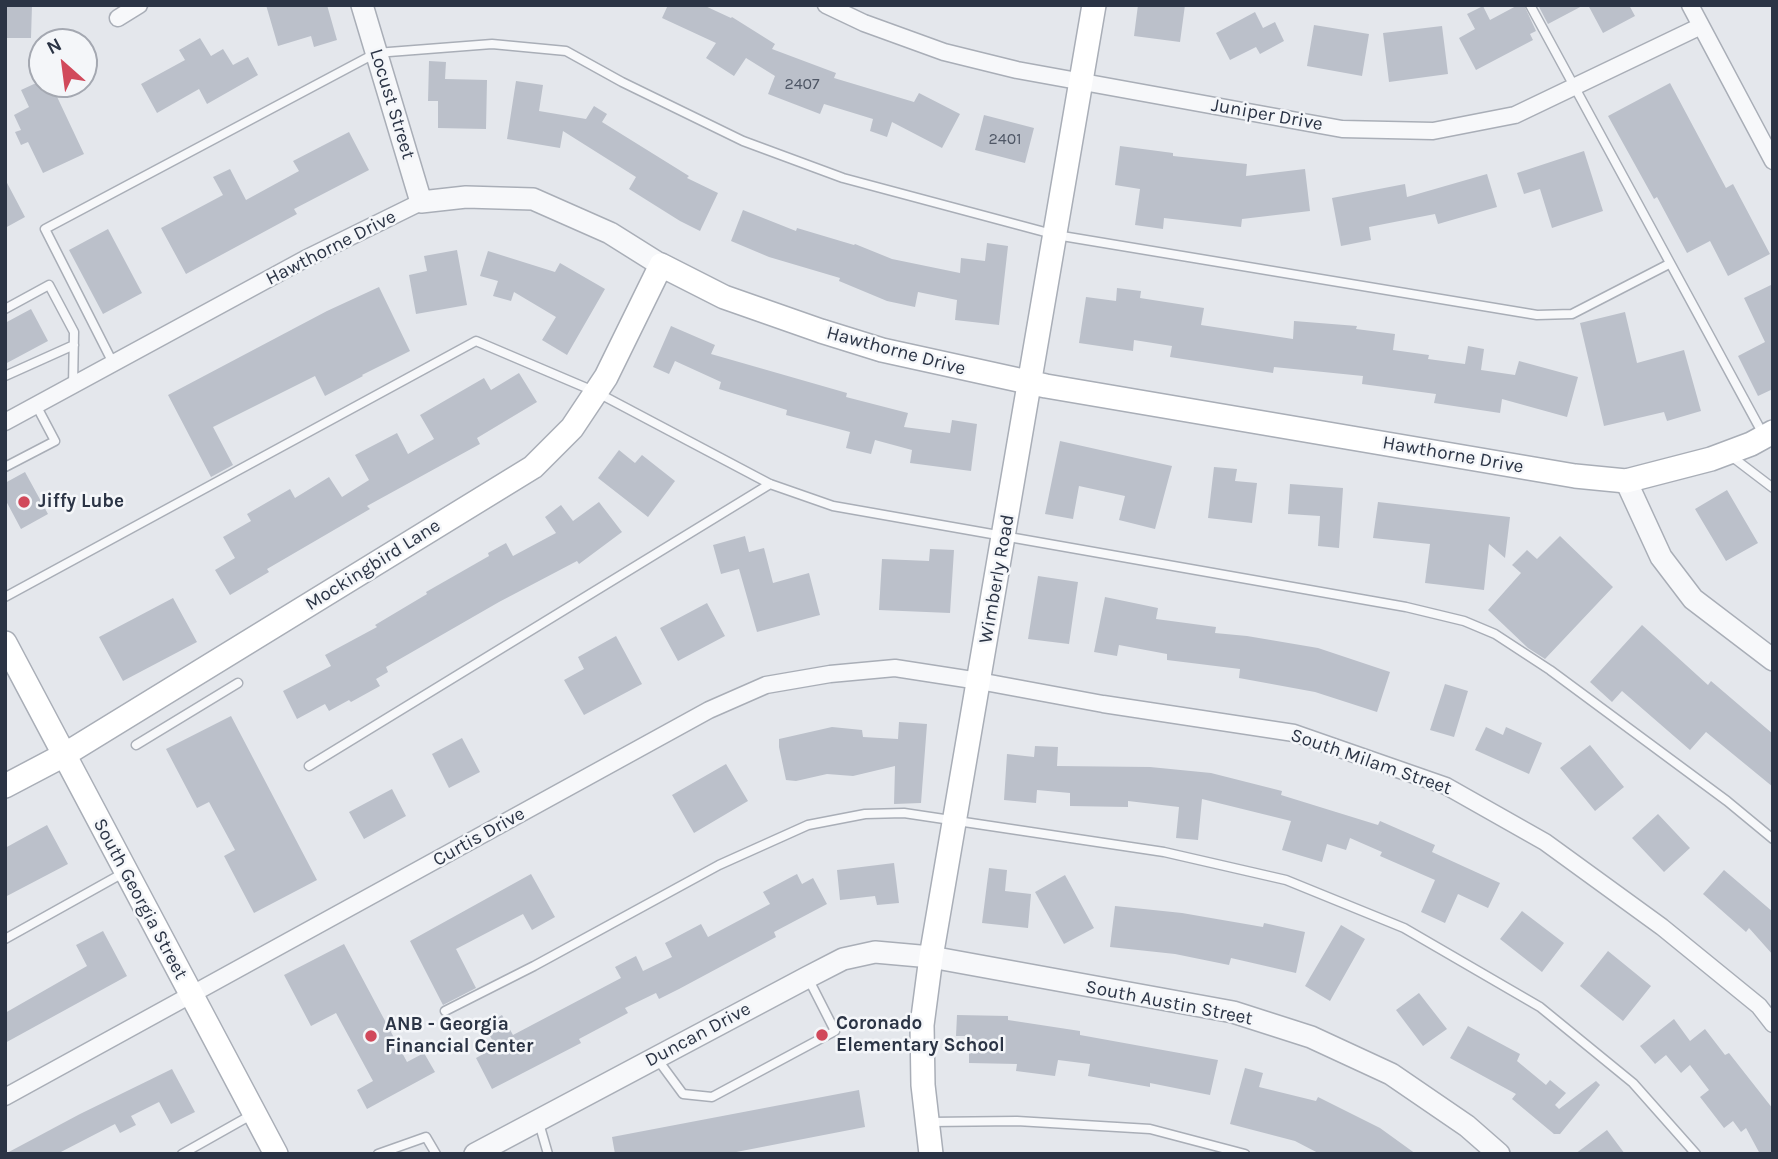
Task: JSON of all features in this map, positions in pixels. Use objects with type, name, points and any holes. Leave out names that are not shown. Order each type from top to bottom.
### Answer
[{"type":"main road","name":"Wimberly Road","points":[[931,1154],[923,1084],[922,1025],[930,957],[1094,5]]},
{"type":"main road","name":"Hawthorne Drive","points":[[661,265],[724,297],[821,331],[882,350],[1029,383],[1575,476],[1626,481]]},
{"type":"main road","name":"Mockingbird Lane","points":[[5,786],[64,755],[533,467],[572,428],[606,377],[661,265]]},
{"type":"main road","points":[[1626,481],[1727,453],[1769,434]]},
{"type":"main road","name":"South Georgia Street","points":[[6,647],[276,1154]]},
{"type":"street","points":[[118,18],[139,5]]},
{"type":"street","name":"Locust Street","points":[[362,5],[421,202]]},
{"type":"street","name":"Juniper Drive","points":[[826,5],[864,23],[944,52],[1017,70],[1342,129],[1433,131],[1516,115],[1700,26]]},
{"type":"street","points":[[1690,5],[1773,161]]},
{"type":"street","name":"Hawthorne Drive","points":[[5,422],[305,259],[421,202],[466,197],[533,199],[610,233],[661,265]]},
{"type":"street","points":[[1626,481],[1661,557],[1693,599],[1773,660]]},
{"type":"street","name":"Curtis Drive","points":[[5,1097],[709,710],[766,685],[830,674],[895,668],[979,681]]},
{"type":"street","name":"South Milam Street","points":[[979,681],[1103,704],[1294,733],[1446,786],[1545,842],[1651,919],[1759,1006],[1773,1024]]},
{"type":"street","name":"Duncan Drive","points":[[475,1154],[843,959],[875,953],[930,957]]},
{"type":"street","name":"South Austin Street","points":[[930,957],[1233,1012],[1311,1037],[1391,1074],[1467,1126],[1499,1154]]},
{"type":"lane","points":[[1530,5],[1669,264],[1769,434]]},
{"type":"lane","points":[[113,363],[45,229],[376,53],[492,44],[566,51],[622,82],[743,141],[843,178],[1056,235],[1537,315],[1572,314],[1669,264]]},
{"type":"lane","points":[[5,309],[49,285],[74,332],[72,386]]},
{"type":"lane","points":[[5,597],[477,341],[596,392],[770,484],[834,506],[1406,607],[1464,621],[1494,634],[1550,670],[1727,801],[1773,839]]},
{"type":"lane","points":[[5,376],[74,345]]},
{"type":"lane","points":[[5,467],[55,441],[36,405]]},
{"type":"lane","points":[[1727,453],[1773,488]]},
{"type":"lane","points":[[309,766],[770,484]]},
{"type":"lane","points":[[136,745],[238,683]]},
{"type":"lane","points":[[445,1011],[534,966],[719,865],[808,825],[865,814],[904,813],[1164,852],[1286,880],[1404,928],[1540,1007],[1633,1083],[1696,1154]]},
{"type":"lane","points":[[5,939],[125,872]]},
{"type":"lane","points":[[656,1057],[683,1094],[712,1097],[835,1031],[808,977]]},
{"type":"lane","points":[[182,1154],[255,1114]]},
{"type":"lane","points":[[538,1120],[548,1154]]},
{"type":"lane","points":[[927,1122],[1017,1121],[1150,1129],[1245,1154]]},
{"type":"lane","points":[[378,1154],[426,1136],[436,1154]]},
{"type":"building","points":[[5,5],[32,5],[28,38],[5,38]]},
{"type":"building","points":[[266,5],[327,5],[337,40],[314,47],[311,36],[278,46]]},
{"type":"building","points":[[668,5],[703,5],[732,17],[775,44],[772,49],[836,73],[834,78],[914,102],[919,93],[960,114],[942,148],[892,122],[887,137],[870,131],[873,119],[824,104],[820,114],[768,94],[775,76],[746,58],[734,76],[706,58],[716,43],[662,18]]},
{"type":"building","points":[[1138,5],[1185,5],[1180,42],[1134,36]]},
{"type":"building","points":[[1518,5],[1524,5],[1536,31],[1530,34],[1533,40],[1476,70],[1459,38],[1475,29],[1467,14],[1483,6],[1490,20]]},
{"type":"building","points":[[1538,5],[1584,5],[1548,24]]},
{"type":"building","points":[[1588,5],[1629,5],[1635,16],[1603,33]]},
{"type":"building","points":[[1255,12],[1263,28],[1275,22],[1284,41],[1260,54],[1256,47],[1230,60],[1216,33]]},
{"type":"building","points":[[1314,25],[1369,34],[1362,76],[1307,66]]},
{"type":"building","points":[[1442,26],[1448,74],[1389,82],[1383,33]]},
{"type":"building","points":[[200,38],[211,56],[223,49],[233,65],[248,57],[258,75],[207,104],[199,89],[157,113],[141,84],[185,60],[179,50]]},
{"type":"building","points":[[429,61],[446,62],[445,79],[487,80],[486,129],[438,128],[438,101],[428,101]]},
{"type":"building","points":[[516,81],[543,85],[539,111],[586,119],[594,106],[607,114],[602,122],[689,176],[687,178],[718,193],[700,231],[629,189],[636,177],[563,131],[560,148],[507,139]]},
{"type":"building","points":[[1670,83],[1726,188],[1733,184],[1770,254],[1728,276],[1710,241],[1687,253],[1608,116]]},
{"type":"building","points":[[28,87],[28,98],[58,98],[84,154],[43,173],[28,142],[21,145],[15,132],[21,130],[14,115],[29,107],[21,90]]},
{"type":"building","points":[[984,115],[1034,128],[1025,163],[975,150]]},
{"type":"building","points":[[349,132],[369,170],[294,209],[297,214],[186,274],[161,228],[223,195],[213,177],[230,169],[246,200],[299,171],[293,161]]},
{"type":"building","points":[[1120,146],[1173,153],[1173,156],[1247,164],[1246,176],[1305,169],[1310,211],[1242,219],[1241,227],[1164,218],[1163,229],[1135,225],[1140,189],[1115,185]]},
{"type":"building","points":[[1584,151],[1603,211],[1552,228],[1540,189],[1524,194],[1517,173]]},
{"type":"building","points":[[1487,174],[1497,207],[1438,224],[1435,214],[1369,227],[1371,240],[1341,246],[1332,198],[1405,184],[1407,197]]},
{"type":"building","points":[[5,179],[25,217],[5,228]]},
{"type":"building","points":[[743,210],[796,231],[797,228],[855,244],[892,259],[960,273],[961,258],[985,261],[987,243],[1008,246],[999,325],[955,320],[957,300],[918,292],[915,307],[887,301],[839,281],[840,278],[769,257],[731,241]]},
{"type":"building","points":[[108,229],[142,293],[103,314],[69,250]]},
{"type":"building","points":[[457,250],[467,305],[416,314],[409,275],[427,271],[424,256]]},
{"type":"building","points":[[488,251],[555,272],[560,263],[605,289],[567,355],[542,340],[556,317],[514,292],[511,301],[493,296],[498,281],[480,276]]},
{"type":"building","points":[[1773,284],[1773,389],[1758,396],[1738,356],[1765,342],[1744,298]]},
{"type":"building","points":[[379,287],[410,351],[325,396],[315,376],[213,427],[233,465],[211,477],[168,395],[327,311]]},
{"type":"building","points":[[1117,288],[1141,291],[1140,298],[1204,308],[1201,325],[1293,339],[1294,321],[1357,326],[1356,329],[1395,334],[1393,350],[1429,355],[1428,359],[1465,364],[1468,346],[1484,349],[1481,370],[1515,375],[1519,361],[1578,377],[1567,417],[1502,399],[1500,413],[1434,403],[1436,394],[1362,384],[1363,376],[1274,367],[1273,373],[1170,357],[1172,346],[1134,340],[1133,351],[1079,343],[1086,297],[1116,301]]},
{"type":"building","points":[[31,309],[48,341],[5,364],[5,323]]},
{"type":"building","points":[[1625,312],[1637,363],[1684,350],[1701,411],[1667,421],[1664,412],[1604,426],[1580,323]]},
{"type":"building","points":[[671,326],[715,345],[711,354],[847,393],[846,397],[908,413],[904,427],[950,433],[952,420],[977,424],[971,471],[910,463],[912,450],[875,440],[871,454],[846,448],[850,432],[786,415],[787,410],[719,389],[721,382],[675,361],[669,374],[653,367]]},
{"type":"building","points":[[519,373],[537,402],[477,438],[480,444],[367,506],[370,509],[267,569],[269,572],[230,595],[215,570],[235,558],[223,537],[251,521],[247,514],[290,489],[295,498],[329,477],[342,497],[369,480],[355,455],[397,433],[408,454],[434,439],[420,415],[484,378],[491,390]]},
{"type":"building","points":[[1060,441],[1172,466],[1155,529],[1119,520],[1125,496],[1079,486],[1073,519],[1045,514]]},
{"type":"building","points":[[619,450],[635,463],[642,455],[675,481],[648,517],[598,478]]},
{"type":"building","points":[[1214,467],[1237,469],[1235,481],[1257,483],[1252,523],[1208,518]]},
{"type":"building","name":"Jiffy Lube","points":[[25,472],[48,514],[21,529],[5,499],[5,483]]},
{"type":"building","points":[[1290,484],[1343,488],[1339,548],[1318,546],[1320,516],[1288,514]]},
{"type":"building","points":[[1727,490],[1758,543],[1726,561],[1695,509]]},
{"type":"building","points":[[599,502],[622,532],[579,564],[577,561],[499,602],[386,667],[388,672],[376,679],[380,686],[351,702],[349,700],[329,711],[325,704],[297,719],[283,691],[331,666],[325,655],[377,627],[375,625],[506,543],[513,556],[556,533],[545,517],[561,505],[573,521]]},
{"type":"building","points":[[1378,502],[1510,517],[1505,558],[1489,544],[1484,590],[1425,583],[1430,544],[1373,538]]},
{"type":"building","points":[[745,536],[749,552],[764,548],[773,583],[809,573],[820,615],[757,632],[739,569],[721,574],[713,545]]},
{"type":"building","points":[[1560,536],[1613,587],[1545,659],[1528,648],[1488,610],[1521,573],[1512,565],[1527,550],[1537,559]]},
{"type":"building","points":[[930,549],[954,550],[950,613],[879,610],[882,559],[929,561]]},
{"type":"building","points":[[1038,576],[1078,582],[1069,644],[1028,639]]},
{"type":"building","points":[[1105,597],[1158,608],[1156,619],[1216,627],[1215,633],[1318,648],[1390,672],[1377,712],[1315,692],[1239,678],[1240,669],[1167,660],[1167,654],[1119,645],[1117,656],[1094,652]]},
{"type":"building","points":[[173,598],[197,642],[123,681],[99,637]]},
{"type":"building","points":[[707,603],[725,636],[678,661],[660,628]]},
{"type":"building","points":[[1642,625],[1708,685],[1711,681],[1773,734],[1773,787],[1706,732],[1690,750],[1622,691],[1612,702],[1590,682]]},
{"type":"building","points":[[616,636],[642,684],[584,715],[564,680],[584,669],[578,657]]},
{"type":"building","points":[[1445,684],[1468,691],[1454,737],[1430,730]]},
{"type":"building","points":[[231,716],[317,880],[254,913],[224,856],[235,850],[209,802],[197,808],[166,749]]},
{"type":"building","points":[[899,722],[927,724],[921,803],[894,804],[895,766],[853,776],[827,774],[796,781],[786,780],[779,739],[832,727],[862,730],[863,737],[898,739]]},
{"type":"building","points":[[1486,727],[1503,735],[1506,727],[1542,743],[1529,774],[1475,750]]},
{"type":"building","points":[[462,738],[480,772],[449,788],[432,754]]},
{"type":"building","points":[[1590,745],[1624,787],[1595,811],[1560,768]]},
{"type":"building","points":[[1035,746],[1058,747],[1057,766],[1150,767],[1211,773],[1282,791],[1281,795],[1378,825],[1380,821],[1435,845],[1432,852],[1500,883],[1488,908],[1458,894],[1445,923],[1421,912],[1435,880],[1380,856],[1382,852],[1350,838],[1346,850],[1327,844],[1322,862],[1282,850],[1291,821],[1202,799],[1198,840],[1176,838],[1179,807],[1128,801],[1128,807],[1070,806],[1070,793],[1037,790],[1036,803],[1004,800],[1007,754],[1034,757]]},
{"type":"building","points":[[726,764],[748,801],[694,833],[672,795]]},
{"type":"building","points":[[392,789],[406,816],[364,839],[349,812]]},
{"type":"building","points":[[1658,814],[1690,848],[1664,872],[1632,838]]},
{"type":"building","points":[[47,825],[68,864],[5,897],[5,848]]},
{"type":"building","points":[[894,863],[899,903],[877,905],[875,896],[840,900],[837,870]]},
{"type":"building","points":[[989,868],[1007,870],[1005,891],[1031,894],[1028,928],[982,923]]},
{"type":"building","points":[[1724,870],[1773,912],[1773,955],[1749,928],[1746,932],[1703,894]]},
{"type":"building","points":[[531,874],[555,917],[532,930],[523,914],[456,949],[476,988],[443,1005],[410,941]]},
{"type":"building","points":[[797,874],[802,884],[813,878],[827,904],[774,932],[776,937],[679,989],[659,999],[656,993],[625,1008],[628,1013],[579,1039],[581,1043],[492,1089],[476,1058],[496,1047],[484,1025],[502,1015],[513,1035],[621,978],[615,967],[636,956],[643,971],[672,957],[665,943],[701,924],[708,937],[770,904],[763,892]]},
{"type":"building","points":[[1065,875],[1094,928],[1064,944],[1035,892]]},
{"type":"building","points":[[1115,906],[1182,913],[1263,927],[1264,923],[1305,932],[1296,973],[1231,958],[1229,965],[1175,954],[1110,947]]},
{"type":"building","points":[[1522,911],[1564,943],[1542,972],[1500,939]]},
{"type":"building","points":[[1341,925],[1365,939],[1330,1001],[1305,986]]},
{"type":"building","points":[[103,931],[127,976],[5,1043],[5,1013],[87,966],[76,945]]},
{"type":"building","name":"ANB - Georgia Financial Center","points":[[344,944],[407,1062],[424,1053],[435,1072],[367,1109],[357,1090],[373,1081],[336,1013],[311,1026],[284,975]]},
{"type":"building","points":[[1608,951],[1651,986],[1623,1021],[1580,986]]},
{"type":"building","points":[[1419,993],[1447,1029],[1423,1046],[1396,1010]]},
{"type":"building","points":[[957,1015],[1008,1016],[1008,1020],[1080,1031],[1080,1035],[1218,1060],[1210,1095],[1150,1083],[1150,1087],[1088,1076],[1090,1064],[1058,1060],[1055,1076],[1016,1071],[1017,1064],[969,1063],[969,1036],[956,1036]]},
{"type":"building","points":[[1674,1019],[1690,1041],[1705,1029],[1725,1055],[1729,1053],[1773,1109],[1773,1154],[1760,1154],[1746,1128],[1741,1132],[1733,1121],[1724,1128],[1700,1097],[1709,1090],[1690,1065],[1681,1073],[1666,1055],[1655,1064],[1640,1046]]},
{"type":"building","points":[[1468,1026],[1520,1054],[1517,1061],[1546,1085],[1550,1080],[1566,1093],[1555,1105],[1559,1109],[1596,1081],[1600,1085],[1560,1134],[1554,1134],[1512,1099],[1516,1094],[1450,1058]]},
{"type":"building","points":[[1245,1068],[1263,1073],[1259,1087],[1316,1101],[1318,1097],[1380,1128],[1416,1154],[1320,1154],[1295,1141],[1230,1124]]},
{"type":"building","points":[[172,1069],[195,1112],[171,1124],[159,1102],[131,1116],[136,1125],[120,1133],[115,1124],[57,1154],[5,1154],[80,1114]]},
{"type":"building","points":[[859,1090],[865,1127],[726,1154],[615,1154],[612,1137]]},
{"type":"building","points":[[1607,1130],[1625,1154],[1575,1154]]},
{"type":"place","name":"Jiffy Lube","points":[[24,502]]},
{"type":"place","name":"Coronado Elementary School","points":[[822,1035]]},
{"type":"place","name":"ANB - Georgia Financial Center","points":[[371,1036]]}]
